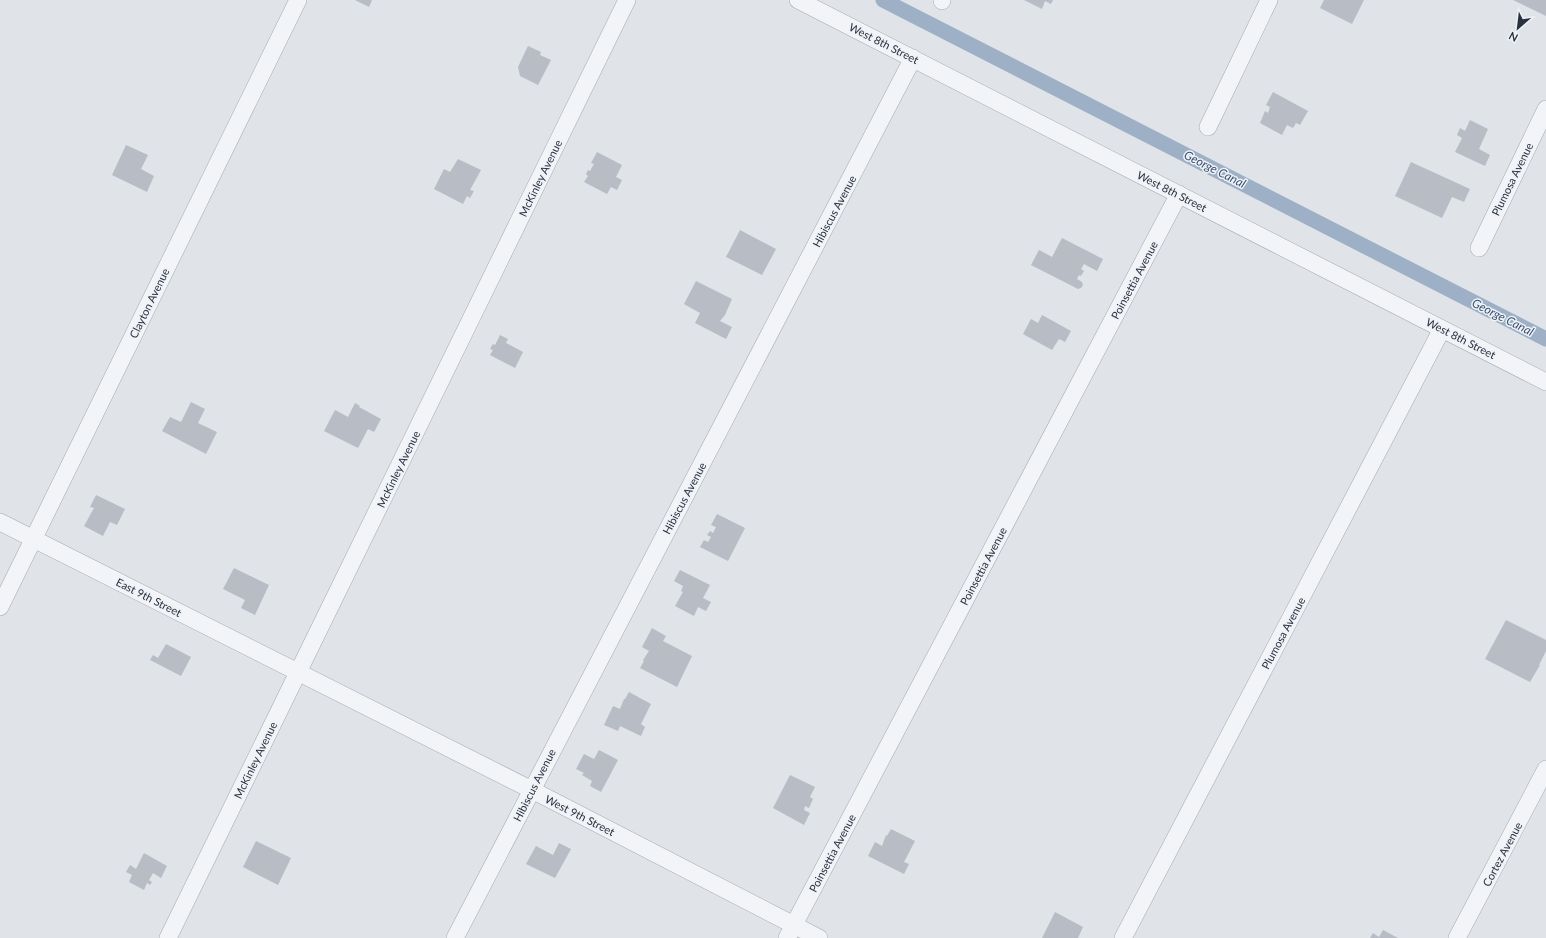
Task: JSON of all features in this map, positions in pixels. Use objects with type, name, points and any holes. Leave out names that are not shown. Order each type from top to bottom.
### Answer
[{"type":"street","name":"Clayton Avenue","points":[[0,607],[298,0]]},
{"type":"street","name":"McKinley Avenue","points":[[168,938],[627,0]]},
{"type":"street","name":"West 8th Street","points":[[798,0],[1546,382]]},
{"type":"street","points":[[1208,127],[1269,0]]},
{"type":"street","name":"Hibiscus Avenue","points":[[455,938],[913,58]]},
{"type":"street","name":"Plumosa Avenue","points":[[1479,248],[1546,109]]},
{"type":"street","name":"Poinsettia Avenue","points":[[791,932],[1179,194]]},
{"type":"street","name":"Plumosa Avenue","points":[[1123,938],[1442,329]]},
{"type":"street","name":"East 9th Street","points":[[0,522],[299,672]]},
{"type":"street","name":"West 9th Street","points":[[299,672],[532,790],[791,932],[819,938]]},
{"type":"street","name":"Cortez Avenue","points":[[1457,938],[1546,769]]},
{"type":"building","points":[[355,0],[372,0],[369,7]]},
{"type":"building","points":[[1024,0],[1053,0],[1051,4],[1045,1],[1042,9]]},
{"type":"building","points":[[1324,0],[1364,0],[1352,24],[1320,8]]},
{"type":"building","points":[[1513,0],[1546,0],[1546,16]]},
{"type":"building","points":[[528,46],[541,52],[540,55],[551,60],[538,85],[520,76],[518,67]]},
{"type":"building","points":[[1273,92],[1308,111],[1300,125],[1296,123],[1293,128],[1287,125],[1282,135],[1260,123],[1265,111],[1268,113],[1270,107],[1266,105]]},
{"type":"building","points":[[1470,120],[1488,129],[1479,149],[1490,155],[1485,166],[1455,152],[1462,138],[1457,135],[1460,128],[1465,131]]},
{"type":"building","points":[[126,145],[148,155],[141,169],[154,176],[147,192],[112,175]]},
{"type":"building","points":[[597,152],[622,165],[616,177],[622,180],[617,190],[611,187],[607,194],[584,182],[588,176],[586,174],[588,170],[590,171],[594,164],[591,163]]},
{"type":"building","points":[[458,159],[481,170],[470,190],[474,191],[470,198],[467,196],[463,204],[434,189],[444,169],[450,172]]},
{"type":"building","points":[[1411,162],[1470,189],[1464,202],[1452,197],[1442,218],[1395,196]]},
{"type":"building","points":[[740,230],[776,249],[762,275],[726,257]]},
{"type":"building","points":[[1062,238],[1103,259],[1097,271],[1084,264],[1081,269],[1084,271],[1077,279],[1082,282],[1083,285],[1081,288],[1078,289],[1031,265],[1039,250],[1052,257]]},
{"type":"building","points":[[696,281],[732,299],[725,315],[720,321],[732,327],[726,339],[695,323],[700,313],[684,304]]},
{"type":"building","points":[[1042,315],[1071,331],[1065,342],[1059,339],[1052,350],[1023,334],[1031,319],[1038,323]]},
{"type":"building","points":[[500,335],[508,339],[506,343],[523,352],[515,368],[490,355],[493,350],[490,349],[493,344],[495,345]]},
{"type":"building","points":[[191,402],[205,409],[198,423],[217,432],[206,454],[162,431],[170,417],[181,422]]},
{"type":"building","points":[[355,403],[360,406],[359,407],[381,419],[374,432],[368,429],[358,448],[324,431],[335,410],[348,417]]},
{"type":"building","points":[[96,495],[125,509],[117,525],[110,522],[103,536],[84,526],[94,508],[90,507]]},
{"type":"building","points":[[717,514],[745,528],[728,561],[700,547],[704,540],[708,542],[711,537],[707,535],[710,531],[713,533],[716,527],[711,525]]},
{"type":"building","points":[[234,568],[269,585],[255,615],[241,608],[245,600],[223,589]]},
{"type":"building","points":[[680,570],[710,585],[703,598],[711,602],[706,611],[698,607],[694,616],[675,606],[683,592],[681,591],[683,586],[674,581]]},
{"type":"building","points":[[1506,620],[1546,640],[1546,651],[1530,682],[1485,659]]},
{"type":"building","points":[[652,628],[666,636],[663,641],[692,656],[677,687],[640,668],[649,651],[642,647]]},
{"type":"building","points":[[166,644],[191,657],[181,676],[150,660],[153,655],[158,658]]},
{"type":"building","points":[[629,692],[651,704],[641,724],[645,727],[641,736],[620,726],[618,731],[604,725],[613,706],[620,709]]},
{"type":"building","points":[[599,750],[618,760],[601,792],[590,786],[592,781],[582,775],[584,773],[576,769],[584,754],[594,759]]},
{"type":"building","points":[[790,775],[815,787],[810,797],[813,799],[809,808],[805,806],[804,810],[810,813],[804,825],[773,808]]},
{"type":"building","points":[[891,829],[915,841],[904,862],[909,864],[904,874],[868,856],[875,842],[882,846],[886,835],[887,836]]},
{"type":"building","points":[[256,841],[291,858],[278,885],[243,867]]},
{"type":"building","points":[[559,843],[571,849],[555,878],[526,864],[536,846],[553,855]]},
{"type":"building","points":[[144,853],[167,866],[161,878],[153,873],[149,880],[152,882],[150,885],[147,883],[144,890],[129,882],[132,875],[126,872],[130,865],[136,869]]},
{"type":"building","points":[[1055,912],[1083,927],[1078,938],[1042,938]]},
{"type":"building","points":[[1383,930],[1398,938],[1370,938],[1373,933],[1379,937]]},
{"type":"waterway","name":"George Canal","points":[[883,0],[1546,339]]}]
